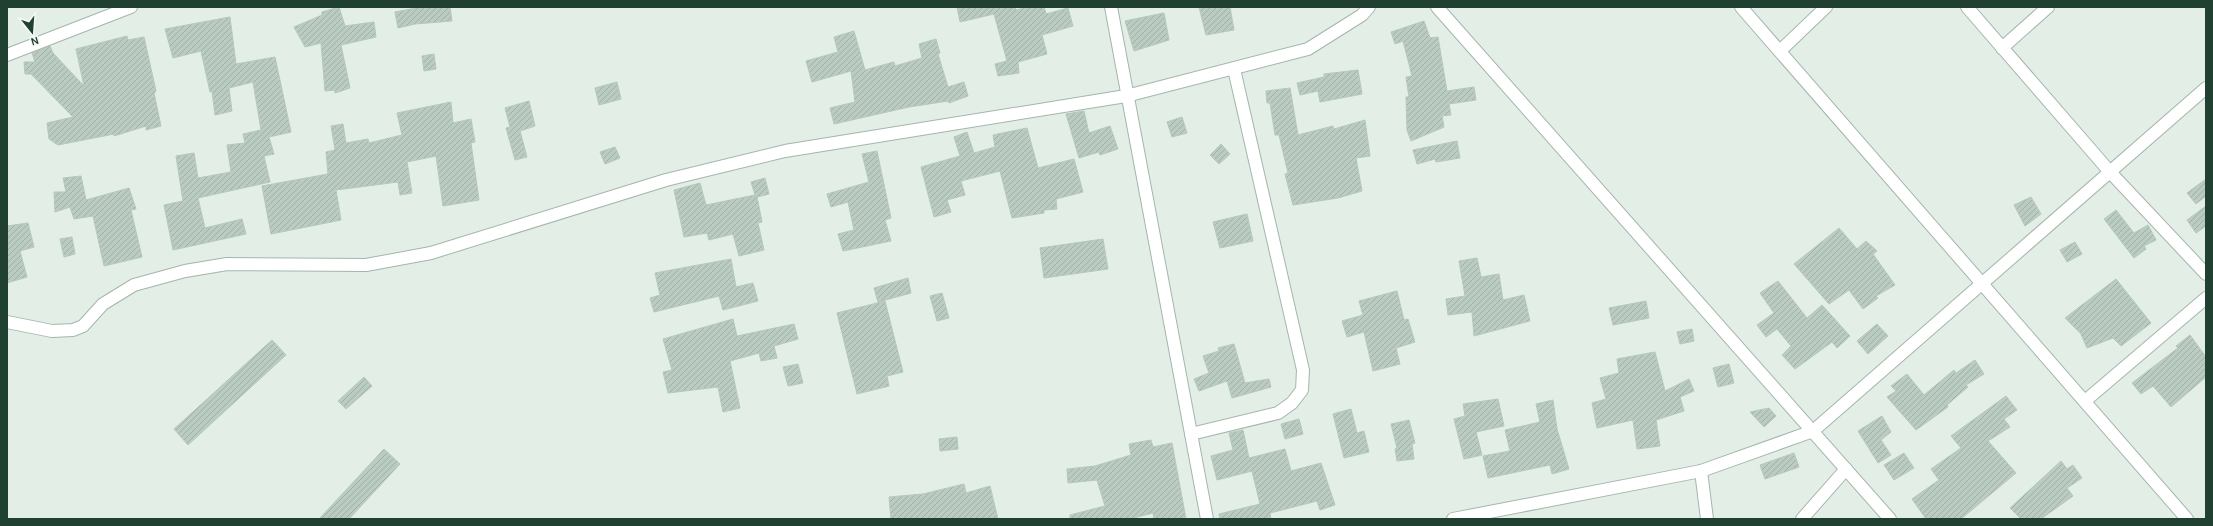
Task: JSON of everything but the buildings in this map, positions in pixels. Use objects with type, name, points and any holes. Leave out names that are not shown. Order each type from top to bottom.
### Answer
[{"type":"street","points":[[7,56],[131,7]]},
{"type":"street","points":[[1111,7],[1126,96],[1208,519]]},
{"type":"street","points":[[7,322],[52,331],[72,330],[83,326],[102,304],[134,286],[185,271],[227,264],[366,265],[431,253],[666,180],[785,150],[1126,96],[1308,50],[1362,15],[1369,7]]},
{"type":"street","points":[[1438,7],[1890,519]]},
{"type":"street","points":[[1741,7],[2187,519]]},
{"type":"street","points":[[1780,51],[1826,7]]},
{"type":"street","points":[[1967,7],[2110,172],[2206,274]]},
{"type":"street","points":[[2002,48],[2048,7]]},
{"type":"street","points":[[1191,434],[1278,413],[1292,403],[1302,390],[1303,370],[1234,69]]},
{"type":"street","points":[[1453,519],[1701,472],[1813,432],[2206,88]]},
{"type":"street","points":[[2085,401],[2206,298]]},
{"type":"street","points":[[1802,519],[1846,469]]},
{"type":"street","points":[[1701,472],[1706,519]]}]
